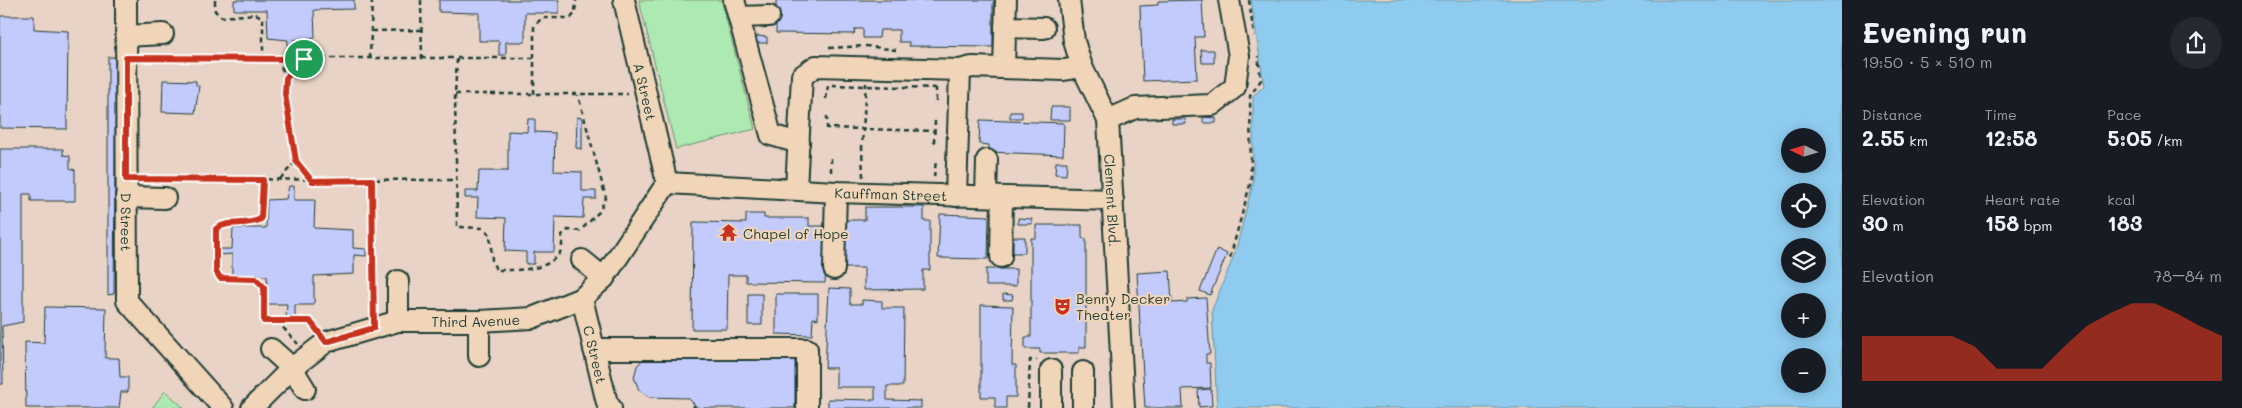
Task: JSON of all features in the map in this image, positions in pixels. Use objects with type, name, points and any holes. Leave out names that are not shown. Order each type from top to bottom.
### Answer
[{"type":"street","name":"D Street","points":[[126,0],[127,301],[222,408]]},
{"type":"street","name":"A Street","points":[[624,0],[667,183]]},
{"type":"street","points":[[1004,68],[1006,0]]},
{"type":"street","name":"Clement Blvd.","points":[[1069,0],[1074,42],[1082,67],[1108,120],[1124,408]]},
{"type":"street","points":[[1108,120],[1135,108],[1212,106],[1234,87],[1239,56],[1229,0]]},
{"type":"street","points":[[769,16],[736,9],[771,136],[799,142]]},
{"type":"street","points":[[1005,27],[1044,28]]},
{"type":"street","points":[[126,36],[163,34]]},
{"type":"street","points":[[796,190],[802,76],[816,66],[866,77],[960,70],[972,67],[1064,70],[1082,67]]},
{"type":"street","points":[[956,196],[960,70]]},
{"type":"street","points":[[987,160],[994,197],[1001,257]]},
{"type":"street","name":"Kauffman Street","points":[[667,183],[836,192],[1113,200]]},
{"type":"street","name":"Third Avenue","points":[[252,408],[292,368],[326,342],[398,321],[479,321],[532,318],[582,298],[604,278],[667,183]]},
{"type":"street","points":[[834,269],[836,192]]},
{"type":"street","points":[[126,197],[165,198]]},
{"type":"street","points":[[582,260],[604,278]]},
{"type":"street","points":[[398,281],[398,321]]},
{"type":"street","name":"C Street","points":[[582,298],[607,403],[611,408]]},
{"type":"street","points":[[479,321],[479,356]]},
{"type":"street","points":[[271,348],[292,368],[305,389]]},
{"type":"street","points":[[594,349],[807,349],[807,408]]},
{"type":"street","points":[[1051,370],[1051,408]]},
{"type":"street","points":[[1082,372],[1083,408]]},
{"type":"path","points":[[215,0],[215,11],[222,17],[256,14],[264,18],[263,58]]},
{"type":"path","points":[[370,59],[372,0]]},
{"type":"path","points":[[421,0],[422,59]]},
{"type":"path","points":[[534,94],[534,26],[542,18],[571,18],[575,12],[576,0]]},
{"type":"path","points":[[1249,0],[1256,44]]},
{"type":"path","points":[[372,31],[421,30]]},
{"type":"path","points":[[864,179],[863,129],[867,46]]},
{"type":"path","points":[[1230,258],[1251,182],[1250,96],[1261,80],[1257,53]]},
{"type":"path","points":[[126,58],[534,58]]},
{"type":"path","points":[[277,58],[286,78],[285,94],[296,161],[312,181]]},
{"type":"path","points":[[286,78],[304,59]]},
{"type":"path","points":[[457,59],[455,94],[457,226],[482,228],[490,234],[492,260],[496,270],[535,269],[559,255],[562,248],[562,235],[568,230],[580,232],[599,212],[606,198],[578,95]]},
{"type":"path","points":[[826,99],[828,85],[866,77],[936,88],[936,101]]},
{"type":"path","points":[[455,94],[633,94]]},
{"type":"path","points":[[827,116],[827,128],[935,132]]},
{"type":"path","points":[[934,143],[935,121]]},
{"type":"path","points":[[279,180],[296,161]]},
{"type":"path","points":[[156,179],[457,180]]},
{"type":"path","points":[[263,180],[261,219],[252,224],[223,224],[216,229],[216,271],[220,278],[256,279],[264,287],[264,321],[310,321],[326,342]]},
{"type":"path","points":[[372,180],[374,328]]},
{"type":"path","points":[[277,321],[308,356]]},
{"type":"green space","points":[[639,0],[721,0],[755,129],[676,149]]},
{"type":"green space","points":[[165,391],[184,408],[152,408]]},
{"type":"water","points":[[1251,0],[1842,0],[1842,408],[1217,408],[1212,310],[1235,253],[1253,183],[1253,96],[1264,86]]},
{"type":"building","points":[[234,0],[354,0],[354,9],[314,10],[315,38],[294,40],[295,52],[287,52],[288,40],[268,38],[267,10],[234,10]]},
{"type":"building","points":[[439,0],[559,0],[559,13],[525,13],[525,42],[506,42],[506,55],[499,55],[499,41],[479,41],[479,13],[439,12]]},
{"type":"building","points":[[776,0],[998,0],[998,2],[993,2],[993,47],[909,46],[909,42],[899,42],[899,30],[880,30],[879,38],[863,38],[863,29],[855,29],[854,34],[776,33]]},
{"type":"building","points":[[1202,0],[1204,37],[1195,37],[1197,79],[1143,81],[1140,6],[1158,5],[1158,1]]},
{"type":"building","points":[[0,16],[34,16],[34,29],[68,31],[67,129],[0,128]]},
{"type":"building","points":[[757,36],[767,37],[767,43],[756,43]]},
{"type":"building","points":[[1201,50],[1214,50],[1214,63],[1202,63]]},
{"type":"building","points":[[108,57],[116,57],[114,294],[108,295]]},
{"type":"building","points":[[163,80],[196,81],[196,85],[199,86],[195,113],[162,112]]},
{"type":"building","points":[[1051,107],[1070,107],[1070,120],[1050,120]]},
{"type":"building","points":[[1010,112],[1022,112],[1022,118],[1010,118]]},
{"type":"building","points":[[577,117],[582,118],[582,149],[576,148]]},
{"type":"building","points":[[1203,117],[1216,118],[1216,123],[1203,123]]},
{"type":"building","points":[[528,119],[535,119],[535,132],[555,133],[554,171],[582,172],[582,191],[596,191],[596,199],[584,199],[583,218],[555,217],[554,252],[534,252],[534,264],[526,264],[526,252],[505,251],[506,218],[477,217],[478,198],[465,198],[465,191],[478,191],[479,171],[508,171],[508,131],[527,132]]},
{"type":"building","points":[[1172,119],[1185,119],[1186,124],[1172,124]]},
{"type":"building","points":[[980,120],[1064,123],[1063,155],[989,152],[989,145],[979,144]]},
{"type":"building","points":[[0,149],[63,149],[63,155],[70,156],[70,168],[75,170],[75,201],[31,201],[31,194],[23,194],[23,322],[2,326],[3,384],[0,384]]},
{"type":"building","points":[[1056,162],[1067,162],[1066,175],[1055,174]]},
{"type":"building","points":[[289,186],[294,186],[294,200],[315,200],[314,228],[353,230],[353,248],[366,249],[366,256],[354,255],[354,274],[314,276],[314,305],[295,305],[295,318],[286,318],[287,304],[267,304],[267,276],[232,275],[232,254],[220,255],[220,249],[232,249],[233,228],[266,228],[267,200],[286,199]]},
{"type":"building","points":[[865,207],[924,207],[924,221],[930,221],[930,270],[923,270],[923,289],[864,290],[864,268],[843,268],[843,220],[865,220]]},
{"type":"building","points":[[746,214],[764,214],[764,218],[809,218],[809,226],[828,226],[825,283],[746,282],[746,275],[728,275],[727,329],[692,329],[693,222],[746,223]]},
{"type":"building","points":[[940,214],[989,216],[988,259],[938,258]]},
{"type":"building","points":[[1018,218],[1032,219],[1032,224],[1018,224]]},
{"type":"building","points":[[1036,225],[1082,225],[1082,238],[1086,239],[1086,347],[1079,347],[1079,353],[1040,353],[1040,349],[1025,349],[1025,337],[1031,337],[1031,238],[1036,238]]},
{"type":"building","points":[[1013,237],[1025,237],[1025,253],[1013,253]]},
{"type":"building","points":[[1217,249],[1227,254],[1210,295],[1200,291]]},
{"type":"building","points":[[986,269],[1016,269],[1016,286],[986,286]]},
{"type":"building","points":[[1170,271],[1172,303],[1187,302],[1187,299],[1206,298],[1210,354],[1206,354],[1206,363],[1210,363],[1211,388],[1182,389],[1183,408],[1145,408],[1137,273]]},
{"type":"building","points":[[829,288],[850,289],[850,304],[862,304],[862,300],[882,301],[882,308],[904,308],[903,386],[887,386],[887,400],[921,401],[921,408],[828,408],[828,399],[875,400],[875,387],[836,387],[836,368],[825,368]]},
{"type":"building","points":[[748,294],[762,294],[762,325],[748,325]]},
{"type":"building","points":[[776,294],[818,294],[818,319],[813,318],[812,335],[776,334]]},
{"type":"building","points":[[1003,294],[1013,295],[1012,300],[1003,300]]},
{"type":"building","points":[[981,305],[1013,306],[1012,365],[1016,365],[1016,397],[1006,397],[1006,408],[995,408],[995,397],[981,397]]},
{"type":"building","points":[[45,307],[106,308],[105,358],[119,358],[120,377],[128,377],[128,392],[121,392],[119,408],[26,408],[25,342],[44,343]]},
{"type":"building","points":[[649,357],[795,358],[795,408],[698,408],[688,398],[649,397],[639,390],[634,377],[637,366],[642,360]]},
{"type":"building","points":[[1211,389],[1212,406],[1199,407],[1198,390]]},
{"type":"place","name":"Chapel of Hope","points":[[729,233]]},
{"type":"place","name":"Benny Decker Theater","points":[[1062,306]]},
{"type":"route","points":[[126,58],[304,59],[286,78],[285,94],[296,161],[312,181],[372,180],[374,328],[326,342],[310,321],[264,321],[264,287],[256,279],[220,278],[216,271],[216,229],[223,224],[252,224],[261,219],[263,180],[126,179],[126,58]]}]
